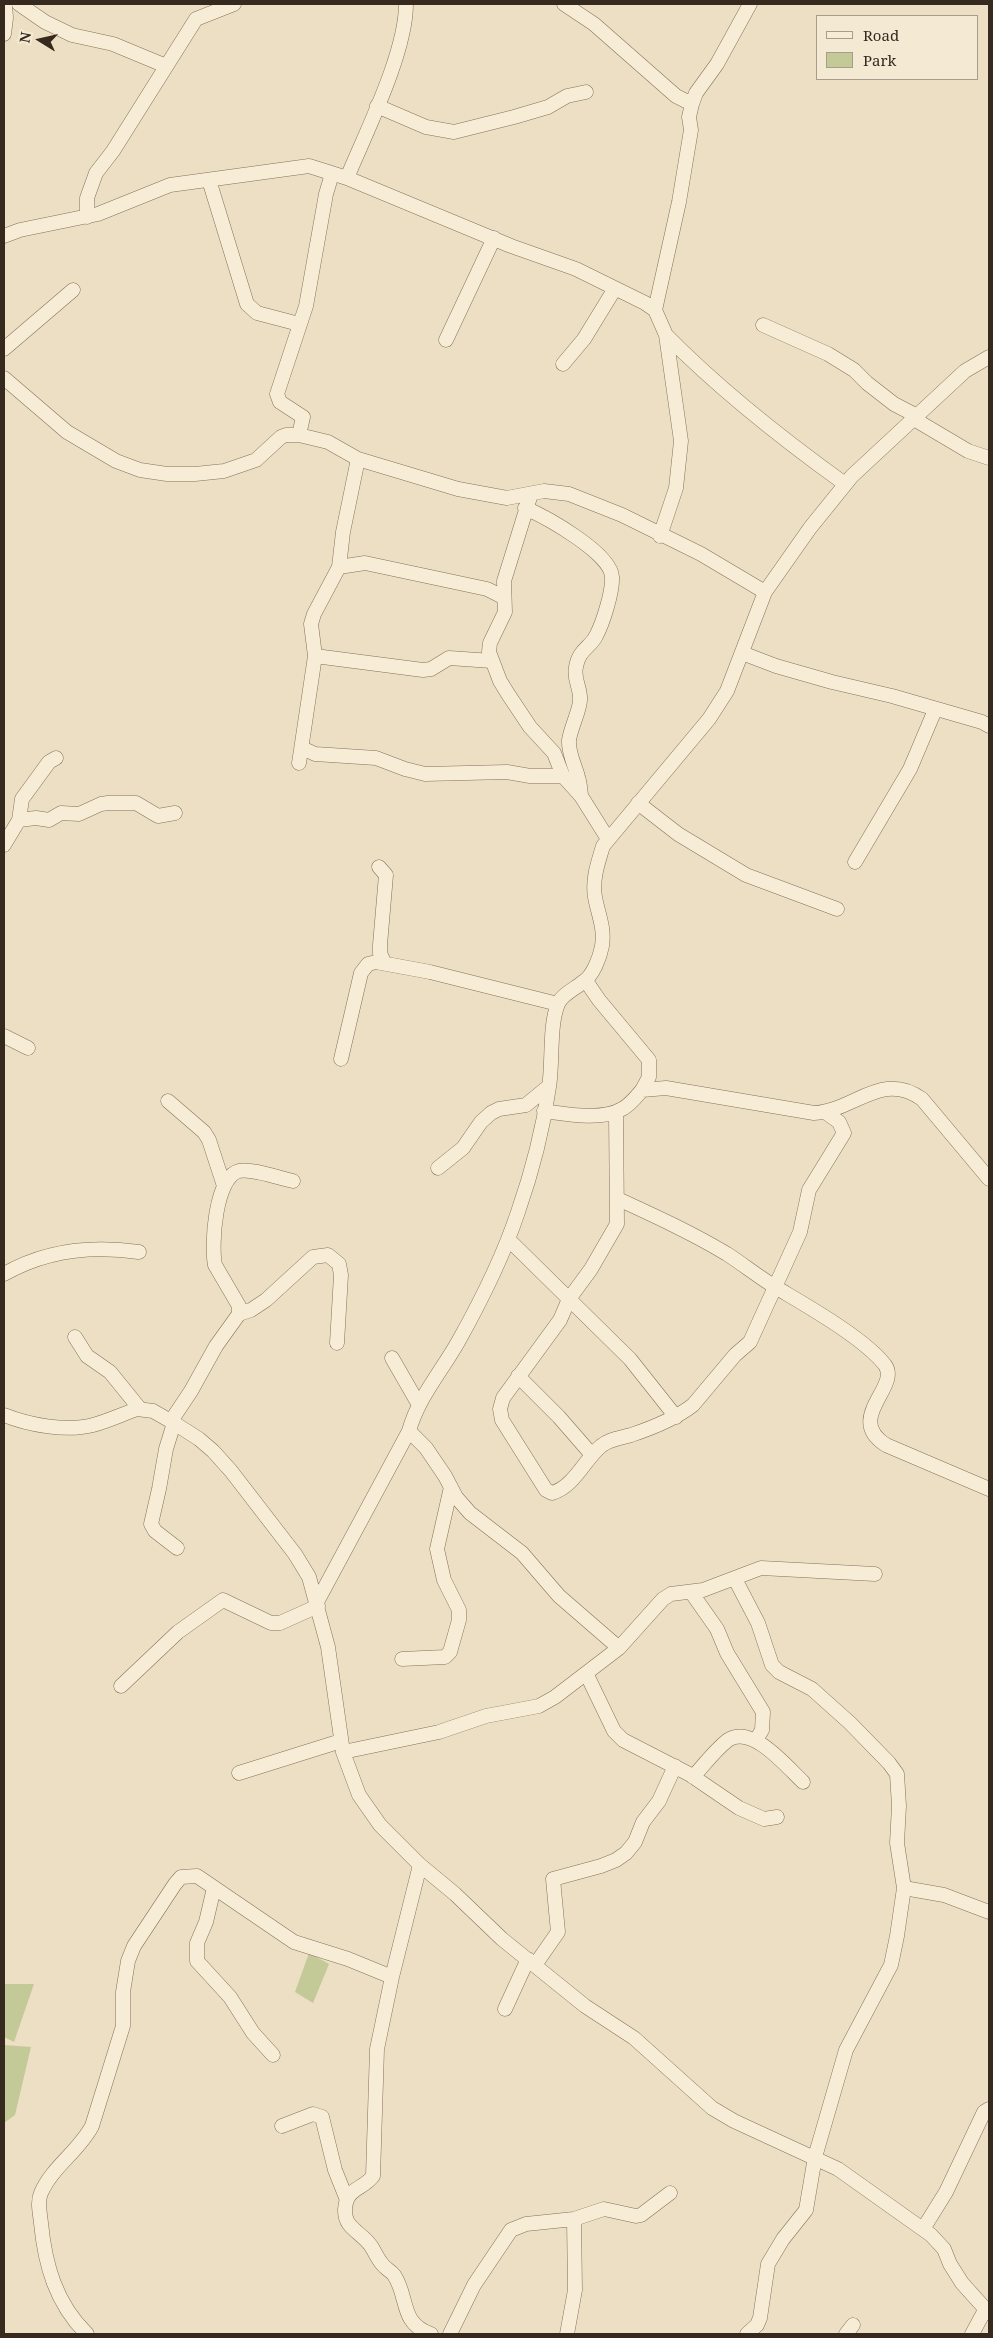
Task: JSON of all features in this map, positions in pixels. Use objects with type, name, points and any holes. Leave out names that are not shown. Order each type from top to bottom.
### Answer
[{"type":"street","points":[[4,34],[5,4]]},
{"type":"street","points":[[19,4],[45,22],[72,35],[113,44],[166,66]]},
{"type":"street","points":[[87,217],[87,198],[96,173],[109,158],[196,19],[234,4]]},
{"type":"street","points":[[346,178],[377,106],[401,39],[406,4]]},
{"type":"street","points":[[564,4],[594,24],[676,96],[692,104]]},
{"type":"street","points":[[655,310],[679,202],[692,104],[696,93],[717,64],[750,4]]},
{"type":"street","points":[[377,106],[426,127],[454,132],[514,118],[548,107],[566,96],[586,92]]},
{"type":"street","points":[[4,236],[20,230],[87,217],[159,189],[303,166],[317,168],[346,178],[576,269],[614,290],[645,303],[655,310],[666,335],[682,441],[676,488],[660,536]]},
{"type":"street","points":[[299,435],[303,417],[280,402],[278,394],[306,306],[326,194],[332,174]]},
{"type":"street","points":[[209,180],[242,294],[247,304],[258,313],[299,324]]},
{"type":"street","points":[[446,340],[494,238]]},
{"type":"street","points":[[4,349],[73,290]]},
{"type":"street","points":[[563,364],[584,338],[614,290]]},
{"type":"street","points":[[763,325],[828,354],[854,370],[867,384],[915,418],[968,451],[989,458]]},
{"type":"street","points":[[666,335],[736,402],[789,445],[845,484]]},
{"type":"street","points":[[122,1686],[178,1632],[223,1600],[271,1623],[280,1623],[318,1604],[409,1431],[414,1413],[457,1344],[508,1239],[537,1146],[549,1086],[552,1040],[558,1004],[563,996],[586,981],[602,947],[603,929],[594,886],[596,867],[603,846],[709,719],[727,691],[764,592],[800,540],[845,484],[965,371],[989,357]]},
{"type":"street","points":[[4,378],[67,432],[116,461],[140,470],[167,474],[203,474],[224,471],[256,460],[280,437],[299,435],[328,442],[358,459],[458,489],[507,498],[544,491],[569,494],[622,515],[660,536],[707,557],[764,592]]},
{"type":"street","points":[[299,763],[315,656],[311,624],[314,614],[339,567],[343,532],[358,459]]},
{"type":"street","points":[[531,494],[525,508],[504,581],[503,597],[505,612],[490,643],[489,652],[508,694],[530,727],[554,753],[563,776],[581,796],[608,839]]},
{"type":"street","points":[[525,508],[548,518],[574,535],[596,554],[611,571],[613,578],[608,602],[596,636],[583,649],[576,665],[575,679],[580,703],[574,718],[569,742],[581,796]]},
{"type":"street","points":[[339,567],[365,564],[487,589],[503,597]]},
{"type":"street","points":[[487,589],[504,581]]},
{"type":"street","points":[[742,653],[786,669],[892,696],[935,710],[982,722],[989,726]]},
{"type":"street","points":[[315,656],[423,670],[431,669],[449,658],[492,661]]},
{"type":"street","points":[[855,862],[910,769],[935,710]]},
{"type":"street","points":[[302,748],[315,754],[376,758],[405,770],[425,774],[507,772],[536,776],[563,776]]},
{"type":"street","points":[[4,846],[22,799],[49,762],[56,758]]},
{"type":"street","points":[[12,822],[36,818],[49,820],[61,813],[79,814],[101,804],[108,803],[136,803],[153,815],[158,816],[175,813]]},
{"type":"street","points":[[638,803],[678,834],[746,875],[837,909]]},
{"type":"street","points":[[379,867],[386,875],[380,946],[380,953],[384,962]]},
{"type":"street","points":[[341,1059],[361,973],[368,964],[384,962],[558,1004]]},
{"type":"street","points":[[544,1111],[580,1116],[616,1112],[624,1108],[642,1090],[649,1077],[649,1060],[586,981]]},
{"type":"street","points":[[4,1036],[28,1048]]},
{"type":"street","points":[[438,1168],[463,1148],[481,1122],[491,1113],[499,1108],[526,1105],[549,1086]]},
{"type":"street","points":[[642,1090],[666,1088],[814,1113],[825,1112],[876,1091],[901,1088],[911,1091],[922,1100],[989,1179]]},
{"type":"street","points":[[168,1101],[206,1136],[217,1160],[224,1186]]},
{"type":"street","points":[[616,1112],[617,1224],[591,1270],[569,1299],[560,1320],[503,1398],[500,1409],[502,1420],[546,1490],[552,1493],[558,1491],[582,1468],[602,1445],[676,1417],[693,1405],[735,1355],[750,1342],[800,1232],[810,1190],[836,1150],[844,1133],[839,1122],[825,1112]]},
{"type":"street","points":[[177,1548],[155,1532],[150,1524],[160,1489],[172,1422],[216,1346],[239,1314],[240,1306],[215,1265],[214,1257],[216,1216],[224,1186],[229,1176],[240,1171],[293,1181]]},
{"type":"street","points":[[618,1199],[689,1233],[727,1254],[775,1287],[807,1305],[870,1350],[886,1367],[888,1376],[870,1421],[870,1429],[875,1438],[886,1445],[989,1489]]},
{"type":"street","points":[[508,1239],[630,1359],[676,1417]]},
{"type":"street","points":[[4,1274],[38,1258],[62,1251],[121,1249],[139,1252]]},
{"type":"street","points":[[239,1314],[251,1310],[266,1300],[313,1257],[328,1255],[339,1264],[341,1275],[337,1343]]},
{"type":"street","points":[[76,1337],[87,1356],[110,1372],[140,1409]]},
{"type":"street","points":[[392,1358],[419,1405]]},
{"type":"street","points":[[518,1376],[559,1417],[592,1455]]},
{"type":"street","points":[[4,1415],[36,1424],[74,1428],[91,1426],[140,1409],[153,1411],[199,1439],[231,1471],[295,1554],[309,1577],[318,1604],[328,1647],[342,1746],[359,1795],[380,1825],[420,1865],[455,1894],[502,1939],[584,2006],[634,2038],[712,2108],[734,2121],[815,2157],[857,2180],[923,2228],[938,2241],[962,2283],[987,2312],[972,2334]]},
{"type":"street","points":[[409,1431],[426,1448],[456,1497],[470,1513],[522,1553],[559,1596],[619,1648]]},
{"type":"street","points":[[402,1659],[445,1657],[450,1652],[458,1630],[459,1610],[444,1580],[437,1549],[451,1487]]},
{"type":"street","points":[[239,1773],[342,1746],[439,1732],[486,1716],[539,1706],[554,1697],[619,1648],[662,1599],[671,1594],[690,1592],[735,1579],[761,1568],[875,1574]]},
{"type":"street","points":[[735,1579],[758,1623],[772,1665],[779,1672],[812,1689],[857,1730],[897,1774],[899,1806],[897,1843],[904,1888],[898,1936],[890,1965],[846,2050],[815,2157],[806,2210],[783,2239],[768,2264],[760,2318],[757,2325],[747,2334]]},
{"type":"street","points":[[690,1592],[717,1630],[727,1653],[764,1712],[762,1730],[756,1740]]},
{"type":"street","points":[[586,1673],[614,1731],[623,1740],[675,1766],[739,1808],[764,1819],[777,1817]]},
{"type":"street","points":[[693,1777],[728,1740],[743,1736],[756,1740],[803,1782]]},
{"type":"street","points":[[505,2009],[532,1962],[558,1932],[553,1879],[601,1866],[616,1860],[626,1853],[635,1842],[643,1822],[659,1802],[675,1766]]},
{"type":"street","points":[[420,1865],[392,1977],[377,2048],[373,2176],[354,2190],[347,2200],[345,2208],[348,2222],[371,2246],[381,2264],[395,2276],[405,2308],[412,2321],[418,2328],[431,2334]]},
{"type":"street","points":[[87,2334],[70,2313],[53,2284],[43,2244],[39,2195],[54,2174],[87,2136],[92,2126],[123,2026],[126,1975],[134,1946],[174,1884],[181,1877],[197,1876],[294,1942],[348,1959],[392,1977]]},
{"type":"street","points":[[214,1888],[206,1922],[196,1943],[197,1961],[230,1997],[253,2033],[274,2055]]},
{"type":"street","points":[[904,1888],[944,1895],[989,1912]]},
{"type":"street","points":[[923,2228],[946,2192],[984,2112],[989,2109]]},
{"type":"street","points":[[282,2126],[313,2114],[322,2117],[335,2170],[347,2200]]},
{"type":"street","points":[[450,2334],[474,2285],[511,2230],[526,2224],[574,2219],[604,2209],[636,2216],[670,2192]]},
{"type":"street","points":[[567,2334],[575,2290],[574,2219]]},
{"type":"green space","points":[[309,1953],[329,1964],[313,2003],[295,1992]]},
{"type":"green space","points":[[4,1984],[34,1984],[14,2042],[4,2037]]},
{"type":"green space","points":[[4,2045],[31,2047],[15,2115],[4,2123]]}]
